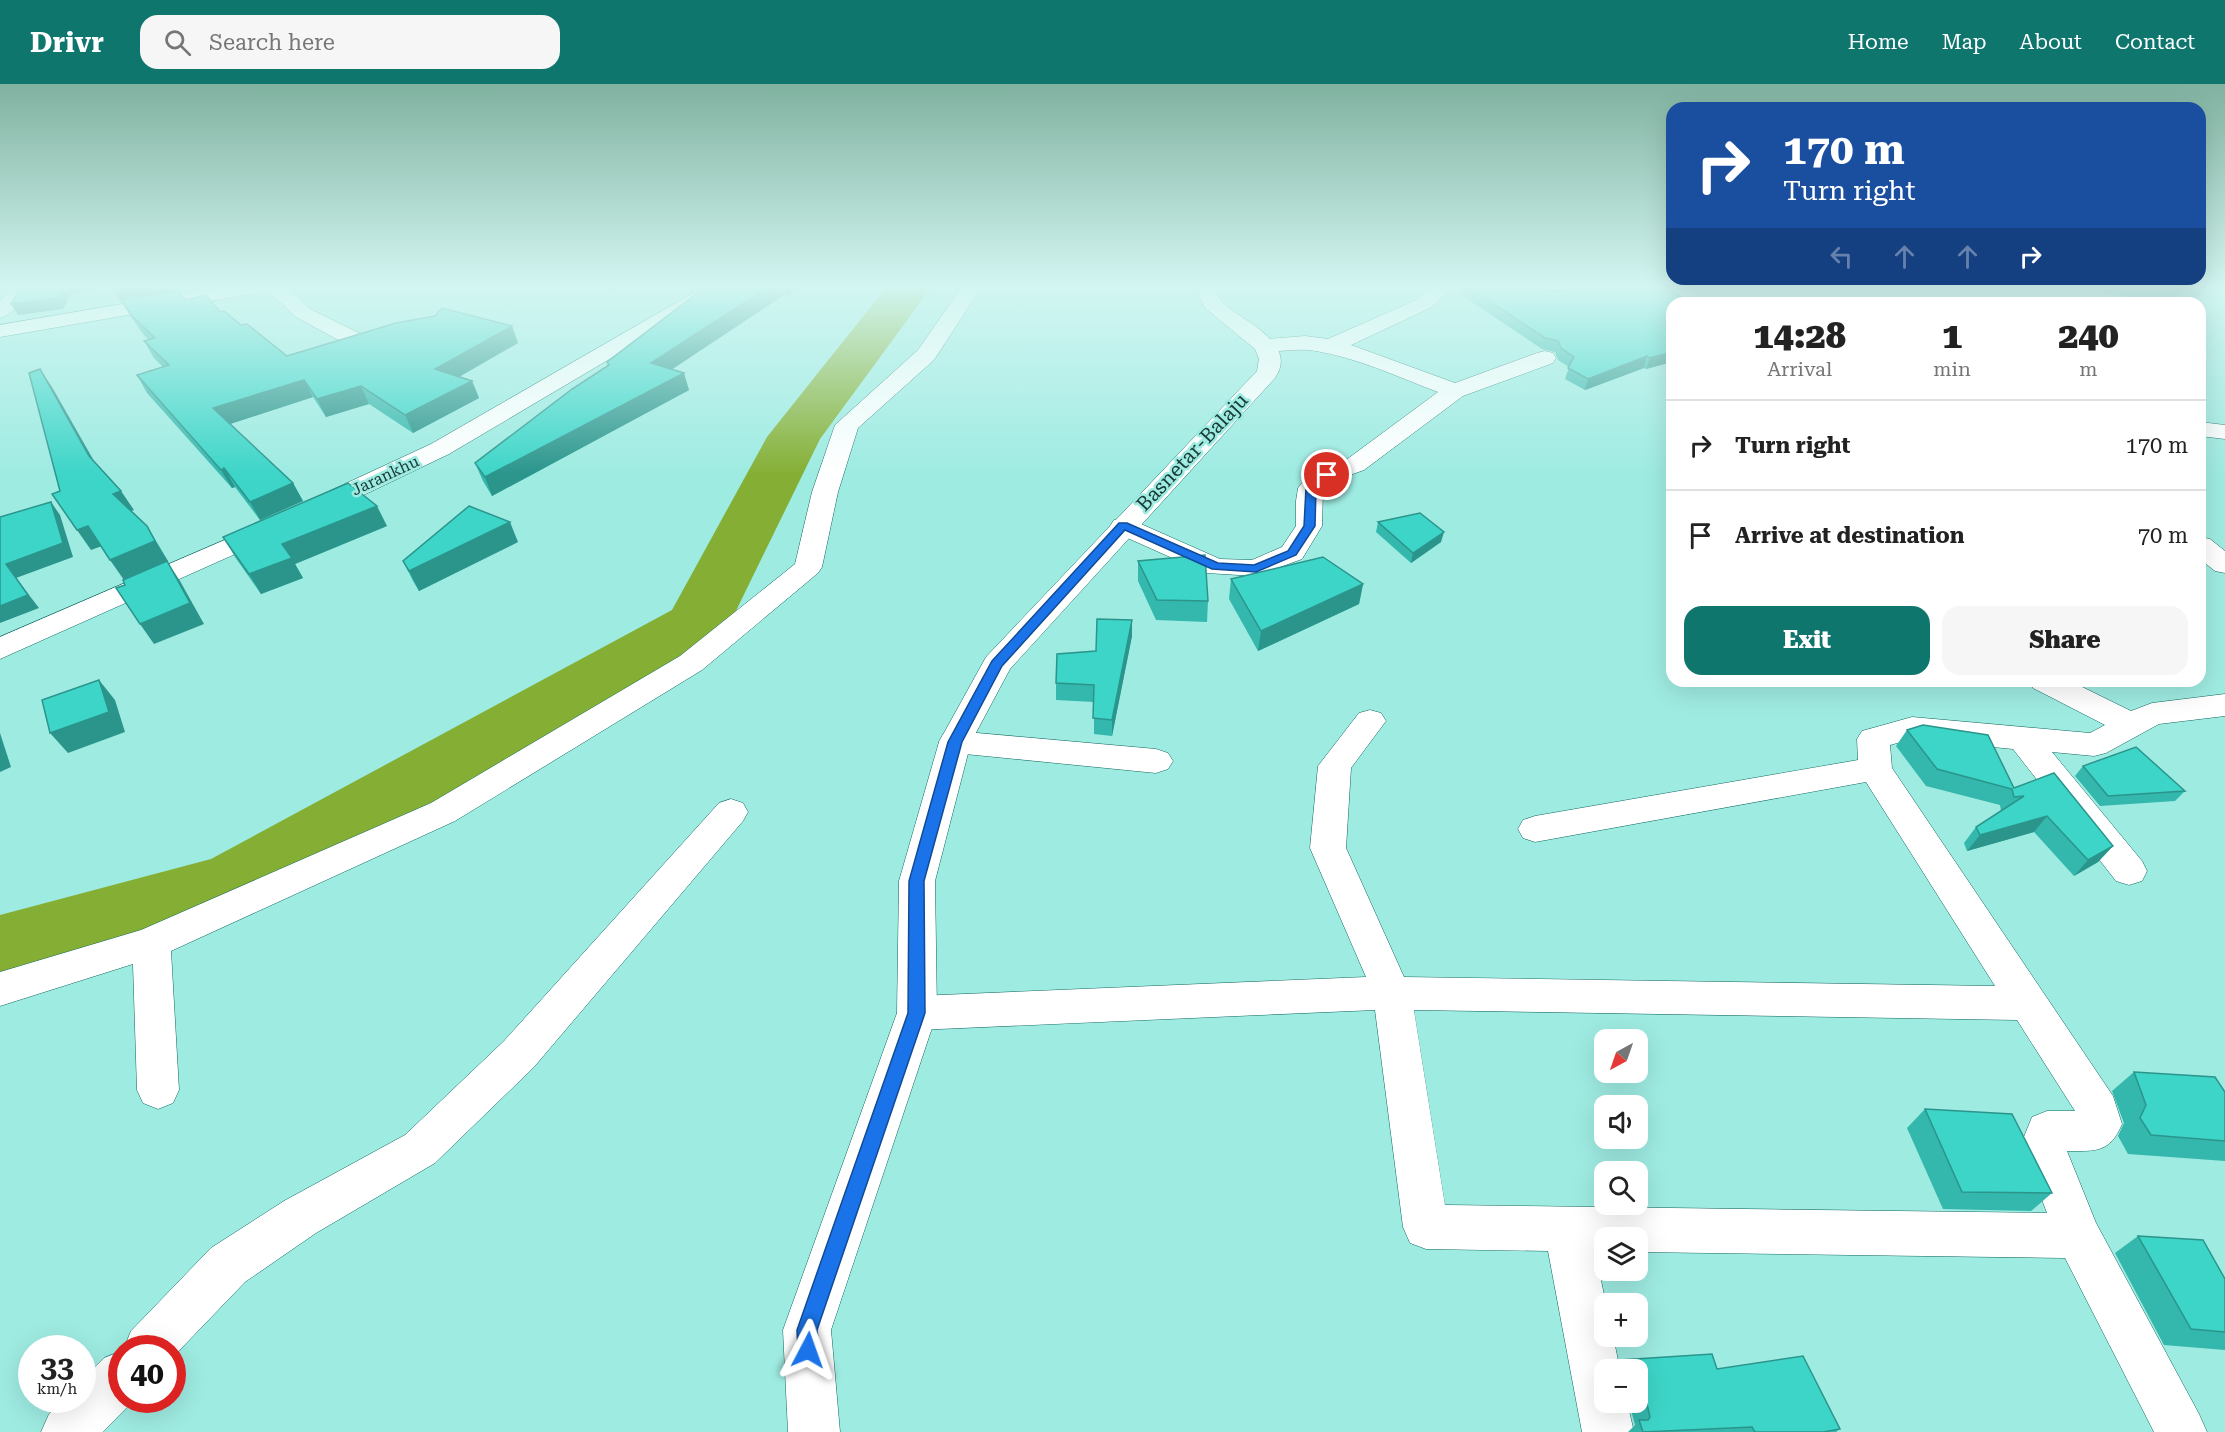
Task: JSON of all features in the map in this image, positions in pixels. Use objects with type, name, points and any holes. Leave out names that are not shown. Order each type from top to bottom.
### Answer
[{"type":"street","name":"Jarankhu","points":[[0,648],[293,518],[440,449],[613,348]]},
{"type":"street","points":[[0,989],[151,943],[443,812],[691,663],[808,567],[825,492],[847,425],[926,355],[931,348]]},
{"type":"street","name":"Basnetar-Balaju","points":[[813,1431],[807,1330],[917,1013],[917,881],[955,742],[997,664],[1267,373],[1271,364],[1270,354],[1266,348]]},
{"type":"street","points":[[1332,348],[1366,358],[1455,392]]},
{"type":"street","points":[[1123,526],[1216,567],[1256,568],[1292,553],[1309,526],[1311,488],[1327,475],[1355,465],[1455,392],[1545,358]]},
{"type":"street","points":[[2206,430],[2225,432]]},
{"type":"street","points":[[2206,550],[2225,565]]},
{"type":"street","points":[[2056,687],[2130,724]]},
{"type":"street","points":[[2181,1432],[2078,1236],[2043,1144],[2048,1131],[2094,1131],[2101,1124],[2098,1110],[1875,769],[1873,739],[1912,728],[2094,745],[2152,714],[2225,705]]},
{"type":"street","points":[[1370,721],[1335,766],[1328,848],[1392,993],[1426,1227],[2078,1236]]},
{"type":"street","points":[[2023,738],[2129,871]]},
{"type":"street","points":[[955,742],[1156,761]]},
{"type":"street","points":[[1535,829],[1875,769]]},
{"type":"street","points":[[161,1335],[228,1265],[300,1217],[420,1149],[519,1054],[731,812]]},
{"type":"street","points":[[151,943],[158,1090]]},
{"type":"street","points":[[917,1013],[1392,993],[2028,1003]]},
{"type":"street","points":[[1568,1230],[1608,1432]]},
{"type":"street","points":[[67,1432],[108,1390]]},
{"type":"building","points":[[151,348],[277,348],[287,356],[314,348],[473,348],[435,369],[472,381],[405,415],[361,386],[317,399],[304,380],[213,408],[293,483],[250,502],[224,468],[221,470],[137,375],[169,365]]},
{"type":"building","points":[[625,348],[674,348],[651,363],[684,373],[485,477],[475,463],[572,389],[609,365],[607,362]]},
{"type":"building","points":[[1561,348],[1666,348],[1666,354],[1650,358],[1647,356],[1588,379],[1568,368],[1574,357]]},
{"type":"building","points":[[40,369],[89,456],[121,491],[113,494],[147,526],[155,541],[110,560],[88,526],[77,530],[52,494],[60,491],[29,373]]},
{"type":"building","points":[[348,483],[377,506],[282,544],[292,558],[249,574],[223,537]]},
{"type":"building","points":[[51,502],[63,543],[6,564],[28,595],[0,606],[0,517]]},
{"type":"building","points":[[469,506],[510,522],[409,571],[403,561]]},
{"type":"building","points":[[1420,513],[1444,532],[1413,553],[1378,522]]},
{"type":"building","points":[[1205,555],[1208,601],[1157,600],[1138,561]]},
{"type":"building","points":[[1323,557],[1363,584],[1261,631],[1231,579]]},
{"type":"building","points":[[167,561],[190,603],[140,624],[116,588],[125,585],[123,580]]},
{"type":"building","points":[[1097,619],[1132,620],[1112,720],[1093,718],[1094,685],[1056,683],[1057,654],[1096,651]]},
{"type":"building","points":[[99,680],[109,712],[50,733],[42,700]]},
{"type":"building","points":[[1923,725],[1988,735],[2014,788],[2054,773],[2113,846],[2088,860],[2047,816],[1980,835],[1976,827],[2024,796],[2014,797],[2012,789],[1937,769],[1907,730]]},
{"type":"building","points":[[2136,747],[2185,791],[2108,796],[2083,766]]},
{"type":"building","points":[[2134,1072],[2215,1077],[2225,1092],[2225,1141],[2151,1135],[2140,1118],[2146,1105]]},
{"type":"building","points":[[1925,1109],[2012,1114],[2052,1193],[1962,1192]]},
{"type":"building","points":[[2138,1236],[2203,1240],[2225,1279],[2225,1332],[2191,1329]]},
{"type":"building","points":[[1712,1354],[1717,1369],[1803,1356],[1840,1429],[1823,1432],[1755,1432],[1752,1427],[1643,1432],[1639,1420],[1648,1420],[1650,1417],[1648,1359],[1635,1359]]},
{"type":"waterway","points":[[0,950],[234,884],[697,623],[794,437],[863,348]]},
{"type":"route","points":[[808,1350],[807,1330],[917,1013],[917,881],[922,861],[955,742],[997,664],[1123,526],[1216,567],[1256,568],[1292,553],[1309,526],[1311,488],[1327,475]]}]
